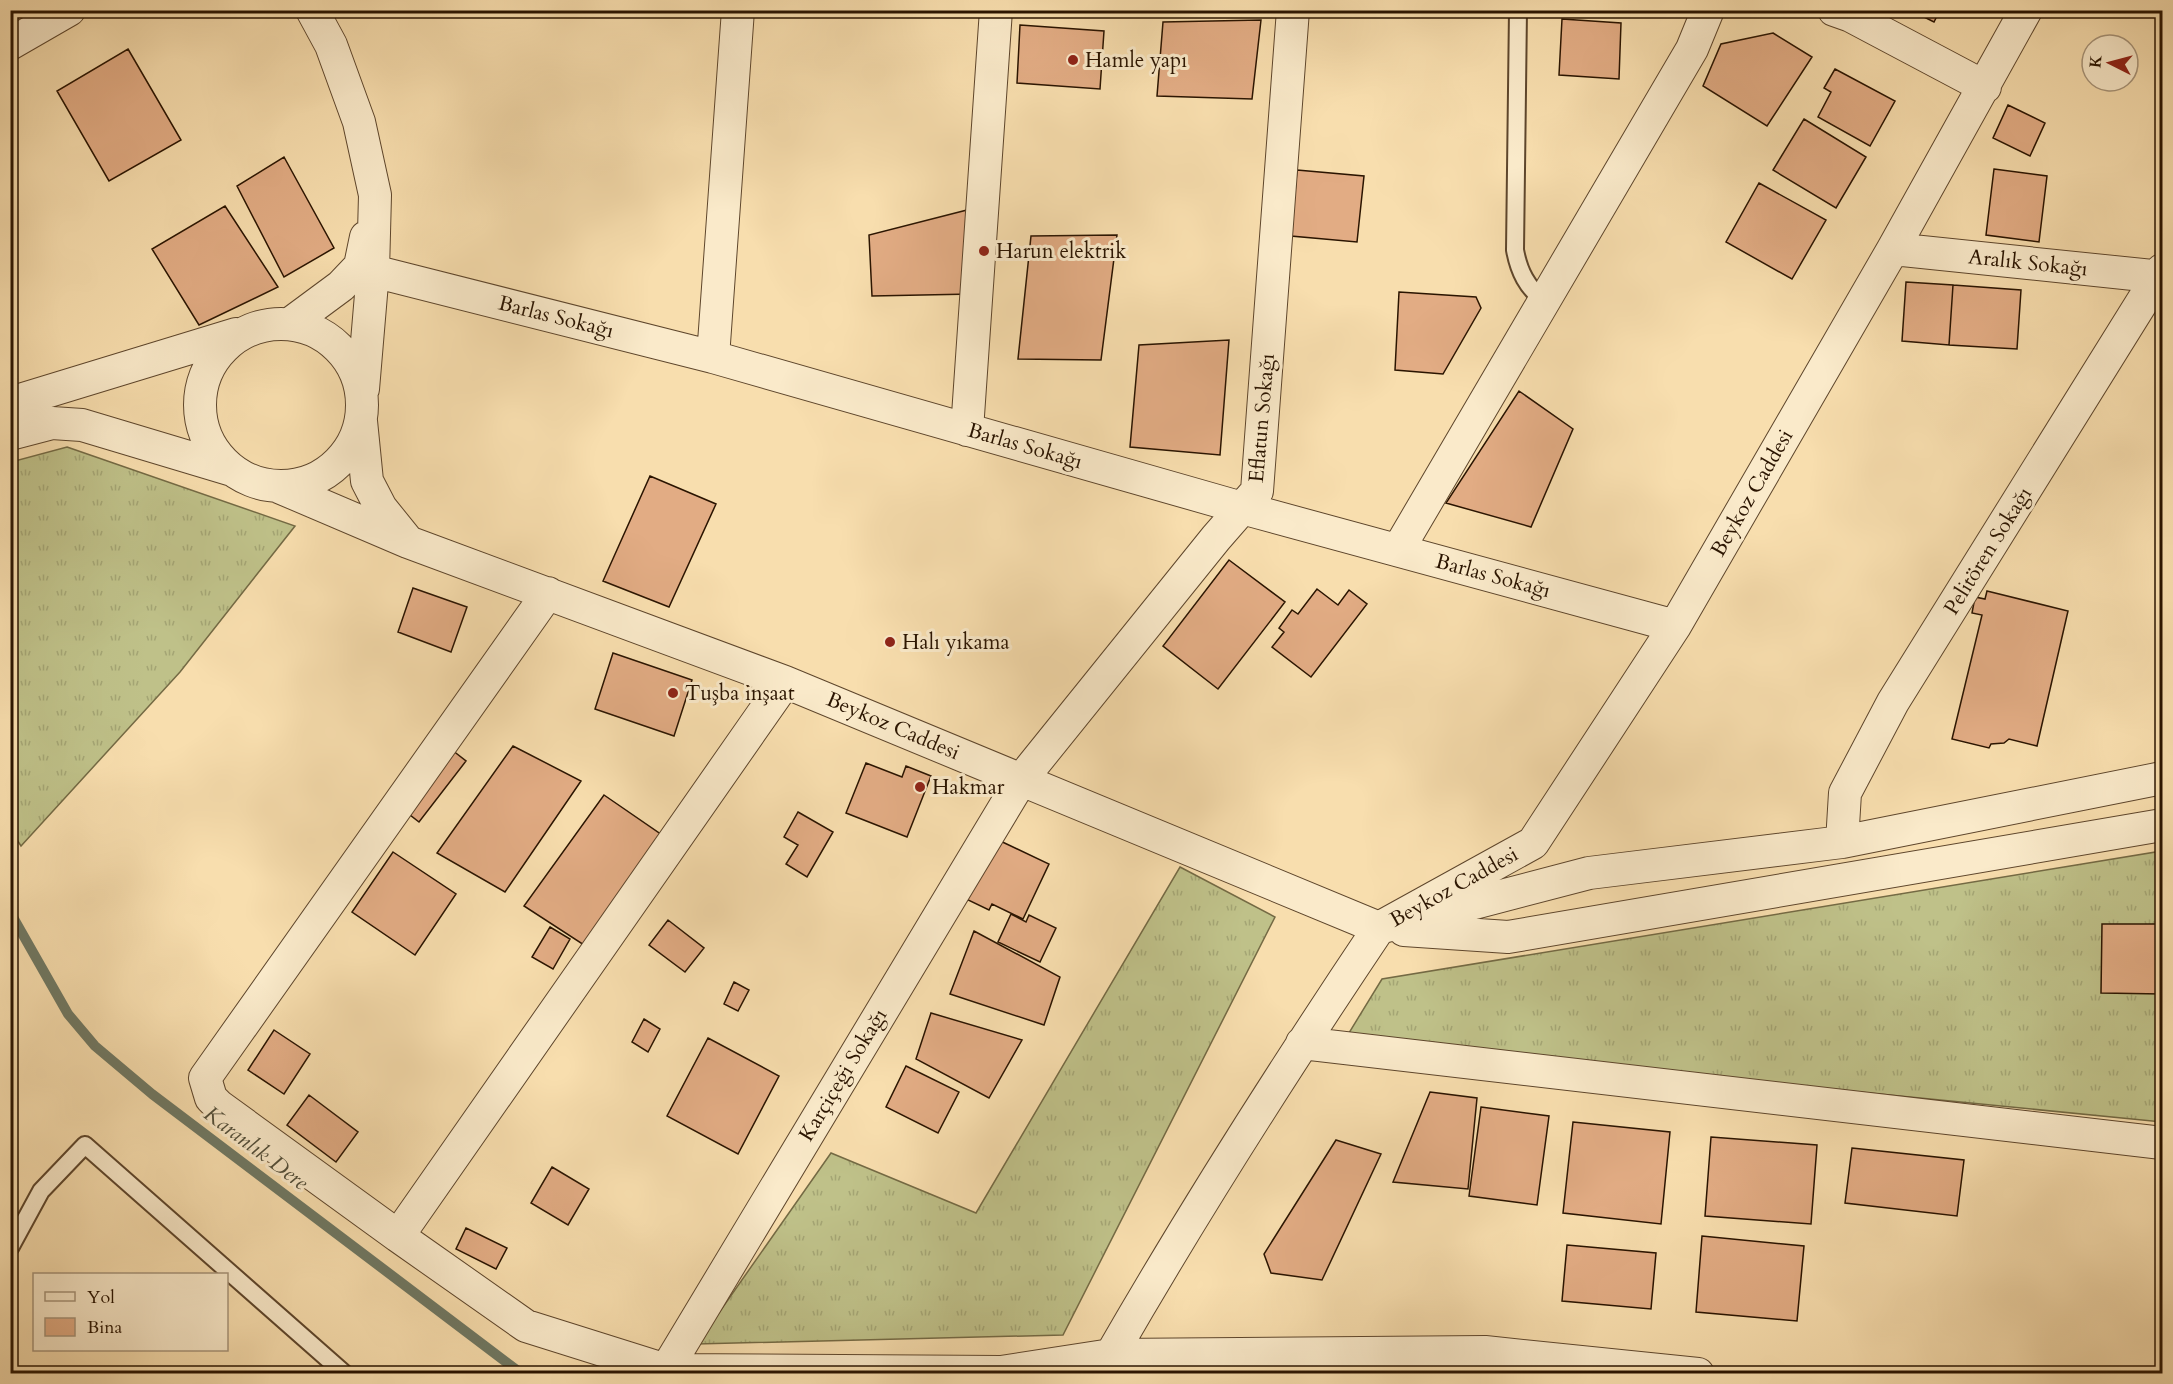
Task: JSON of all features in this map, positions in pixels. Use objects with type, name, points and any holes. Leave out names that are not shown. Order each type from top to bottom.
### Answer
[{"type":"street","points":[[10,44],[69,10]]},
{"type":"street","points":[[10,434],[52,423],[82,425],[232,470],[257,483],[279,487],[301,484],[322,475],[340,461],[353,443],[362,410],[373,271],[375,195],[359,122],[331,45],[312,10]]},
{"type":"street","points":[[713,357],[738,10]]},
{"type":"street","points":[[967,430],[996,10]]},
{"type":"street","name":"Eflatun Sokağı","points":[[1021,780],[1257,491],[1293,10]]},
{"type":"street","points":[[1398,550],[1692,49],[1708,10]]},
{"type":"street","points":[[1834,10],[1851,16],[1985,87]]},
{"type":"street","name":"Beykoz Caddesi","points":[[279,487],[408,542],[785,682],[1379,928],[1533,843],[1675,626],[1893,249],[2026,10]]},
{"type":"street","points":[[291,323],[341,286],[360,266],[375,195]]},
{"type":"street","name":"Aralık Sokağı","points":[[1893,249],[2161,275]]},
{"type":"street","name":"Barlas Sokağı","points":[[373,271],[713,357],[1242,508],[1675,626]]},
{"type":"street","name":"Pelitören Sokağı","points":[[1842,842],[1845,793],[1893,702],[2161,275]]},
{"type":"street","points":[[10,403],[269,323],[291,323],[313,329],[332,341],[348,357],[358,377],[368,482],[381,508],[408,542]]},
{"type":"street","points":[[232,470],[213,450],[202,426],[200,398],[206,372],[221,349],[243,332]]},
{"type":"street","points":[[548,593],[205,1078],[211,1098],[219,1106],[257,1131],[398,1236],[525,1326],[666,1370],[1001,1372],[1111,1355],[1485,1352],[1698,1374]]},
{"type":"street","points":[[398,1236],[785,682]]},
{"type":"street","points":[[1111,1355],[1166,1260],[1302,1043],[1379,928],[1589,873],[1842,842],[2163,778]]},
{"type":"street","name":"Karçiçeği Sokağı","points":[[666,1370],[1021,780]]},
{"type":"street","points":[[1379,928],[1508,937],[2163,825]]},
{"type":"street","points":[[1302,1043],[2163,1143]]},
{"type":"lane","points":[[1518,10],[1515,250],[1518,268],[1527,284],[1544,301]]},
{"type":"lane","points":[[10,1248],[41,1191],[85,1145],[345,1374]]},
{"type":"green space","points":[[67,447],[295,526],[180,672],[21,846],[10,829],[11,462]]},
{"type":"green space","points":[[2162,851],[2162,1122],[1344,1041],[1382,979]]},
{"type":"green space","points":[[1180,867],[1275,917],[1063,1335],[697,1344],[831,1153],[976,1213]]},
{"type":"building","points":[[1910,10],[1940,10],[1934,22]]},
{"type":"building","points":[[1562,19],[1621,23],[1619,79],[1559,75]]},
{"type":"building","points":[[1261,20],[1252,99],[1157,96],[1163,22]]},
{"type":"building","points":[[1020,25],[1104,31],[1100,89],[1017,83]]},
{"type":"building","points":[[1773,33],[1812,57],[1767,126],[1703,86],[1721,44]]},
{"type":"building","points":[[128,49],[181,140],[109,181],[57,91]]},
{"type":"building","points":[[1835,69],[1895,101],[1870,146],[1818,117],[1831,92],[1824,88]]},
{"type":"building","points":[[2008,105],[2045,123],[2030,156],[1993,138]]},
{"type":"building","points":[[1804,119],[1866,157],[1836,208],[1773,170]]},
{"type":"building","points":[[284,157],[334,248],[284,277],[237,186]]},
{"type":"building","points":[[1994,169],[2047,176],[2039,242],[1986,235]]},
{"type":"building","points":[[1297,170],[1364,176],[1357,242],[1291,236]]},
{"type":"building","points":[[1759,183],[1826,220],[1792,279],[1726,242]]},
{"type":"building","points":[[225,206],[278,287],[199,325],[152,249]]},
{"type":"building","points":[[967,210],[972,294],[872,296],[869,235]]},
{"type":"building","points":[[1117,235],[1101,360],[1018,359],[1031,236]]},
{"type":"building","points":[[1906,282],[1953,285],[1949,345],[1902,341]]},
{"type":"building","points":[[1953,285],[2021,290],[2017,349],[1949,345]]},
{"type":"building","points":[[1399,292],[1476,297],[1481,308],[1443,374],[1395,370]]},
{"type":"building","points":[[1229,340],[1220,455],[1130,447],[1139,345]]},
{"type":"building","points":[[1519,391],[1573,429],[1531,527],[1446,503]]},
{"type":"building","points":[[650,476],[716,504],[669,607],[603,581]]},
{"type":"building","points":[[1229,560],[1285,602],[1218,689],[1163,646]]},
{"type":"building","points":[[413,588],[467,607],[451,652],[398,632]]},
{"type":"building","points":[[1317,589],[1338,605],[1349,590],[1367,604],[1311,677],[1272,647],[1284,632],[1279,628],[1292,610],[1298,614]]},
{"type":"building","points":[[1987,591],[2068,611],[2037,746],[2009,739],[2004,743],[1991,744],[1989,748],[1952,739],[1982,615],[1972,613],[1975,597],[1985,599]]},
{"type":"building","points":[[613,653],[692,680],[674,736],[595,709]]},
{"type":"building","points":[[513,746],[581,781],[505,892],[437,853]]},
{"type":"building","points":[[452,750],[466,761],[419,822],[405,811]]},
{"type":"building","points":[[866,763],[902,777],[906,766],[931,776],[907,837],[846,813]]},
{"type":"building","points":[[604,795],[662,835],[584,945],[524,906]]},
{"type":"building","points":[[798,812],[833,832],[807,877],[786,864],[798,845],[784,837]]},
{"type":"building","points":[[994,838],[1049,864],[1023,919],[992,904],[989,910],[966,899]]},
{"type":"building","points":[[393,852],[456,894],[415,955],[352,912]]},
{"type":"building","points":[[1011,914],[1026,922],[1029,915],[1056,928],[1040,962],[998,942]]},
{"type":"building","points":[[668,920],[704,948],[685,972],[649,945]]},
{"type":"building","points":[[2102,924],[2162,924],[2162,994],[2101,993]]},
{"type":"building","points":[[550,927],[570,939],[553,969],[532,957]]},
{"type":"building","points":[[974,931],[1060,977],[1044,1025],[950,994]]},
{"type":"building","points":[[734,982],[749,990],[738,1011],[724,1004]]},
{"type":"building","points":[[931,1013],[1022,1040],[989,1098],[916,1059]]},
{"type":"building","points":[[644,1019],[660,1029],[648,1052],[632,1042]]},
{"type":"building","points":[[274,1030],[310,1054],[284,1094],[248,1070]]},
{"type":"building","points":[[708,1038],[779,1076],[738,1154],[667,1116]]},
{"type":"building","points":[[906,1066],[959,1092],[938,1133],[886,1107]]},
{"type":"building","points":[[1430,1092],[1477,1098],[1468,1189],[1393,1182]]},
{"type":"building","points":[[309,1095],[358,1132],[336,1162],[287,1125]]},
{"type":"building","points":[[1481,1107],[1549,1116],[1537,1205],[1469,1196]]},
{"type":"building","points":[[1573,1122],[1670,1132],[1661,1224],[1563,1213]]},
{"type":"building","points":[[1711,1137],[1817,1145],[1811,1224],[1705,1216]]},
{"type":"building","points":[[1336,1140],[1381,1154],[1322,1280],[1271,1273],[1264,1254]]},
{"type":"building","points":[[1852,1148],[1964,1160],[1957,1216],[1845,1203]]},
{"type":"building","points":[[552,1167],[589,1189],[568,1225],[531,1203]]},
{"type":"building","points":[[466,1228],[507,1248],[496,1269],[456,1249]]},
{"type":"building","points":[[1702,1236],[1804,1246],[1797,1321],[1696,1312]]},
{"type":"building","points":[[1567,1245],[1656,1253],[1651,1309],[1562,1301]]},
{"type":"waterway","name":"Karanlık Dere","points":[[10,912],[68,1014],[95,1046],[152,1094],[522,1374]]},
{"type":"place","name":"Hamle yapı","points":[[1073,60]]},
{"type":"place","name":"Harun elektrik","points":[[984,251]]},
{"type":"place","name":"Halı yıkama","points":[[890,642]]},
{"type":"place","name":"Tuşba inşaat","points":[[673,693]]},
{"type":"place","name":"Hakmar","points":[[920,787]]}]
